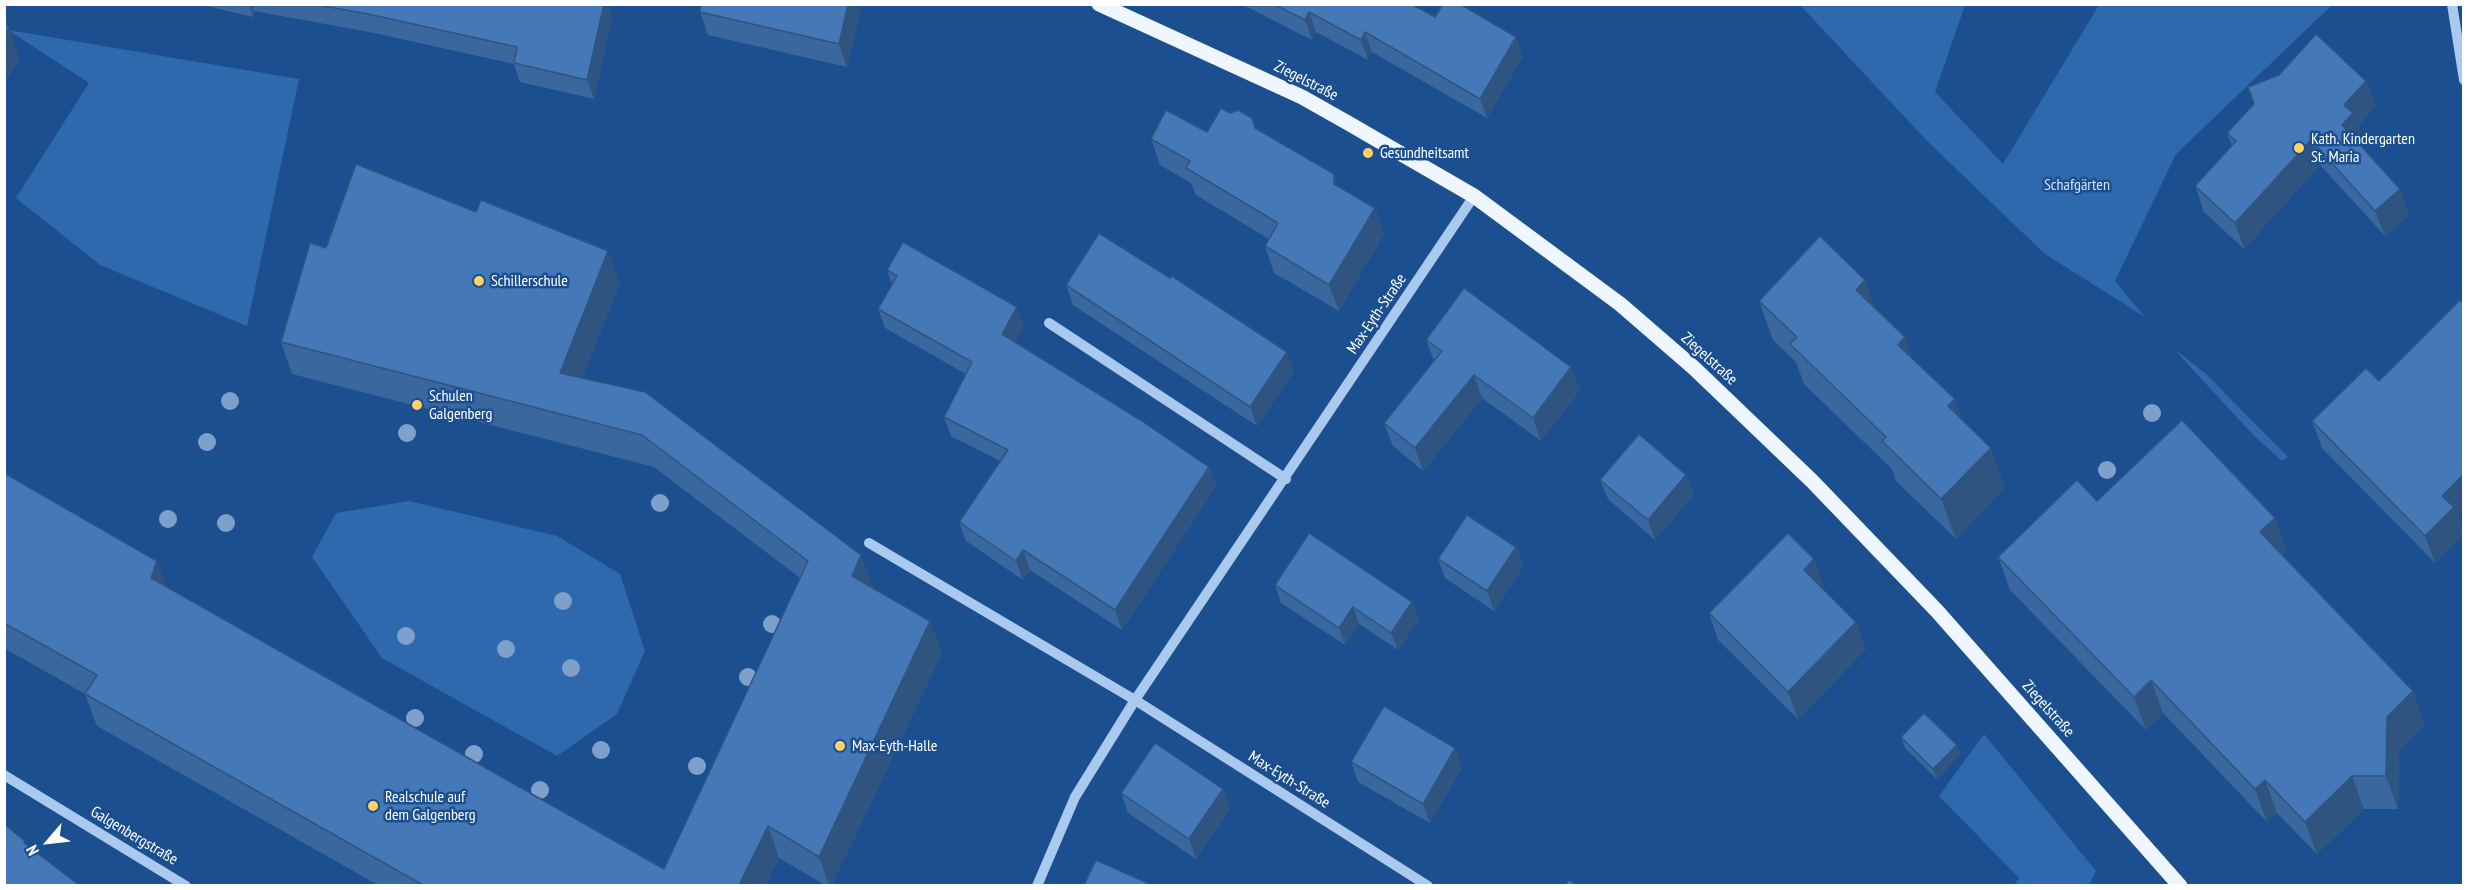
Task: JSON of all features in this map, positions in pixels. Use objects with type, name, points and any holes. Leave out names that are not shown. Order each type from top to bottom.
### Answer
[{"type":"main road","name":"Ziegelstraße","points":[[1099,4],[1302,97],[1474,196],[1620,304],[1694,368],[1812,481],[1937,611],[2180,885]]},
{"type":"street","points":[[2452,4],[2463,80]]},
{"type":"street","name":"Max-Eyth-Straße","points":[[1037,885],[1076,797],[1135,700],[1474,196]]},
{"type":"street","points":[[1049,323],[1286,478]]},
{"type":"street","name":"Max-Eyth-Straße","points":[[869,543],[1135,700],[1428,885]]},
{"type":"street","name":"Galgenbergstraße","points":[[4,775],[186,885]]},
{"type":"green space","name":"Schafgärten","points":[[2328,4],[2331,6],[2176,154],[2115,281],[2145,317],[2045,254],[1928,142],[1800,5],[1965,5],[1935,92],[2003,164],[2099,5]]},
{"type":"green space","points":[[8,30],[299,79],[247,326],[100,265],[16,198],[89,83]]},
{"type":"green space","points":[[2173,348],[2206,374],[2288,457],[2282,461],[2255,437]]},
{"type":"green space","points":[[409,501],[557,536],[620,574],[645,651],[617,714],[557,756],[382,658],[312,557],[336,513]]},
{"type":"green space","points":[[1984,734],[2096,871],[2089,885],[2014,885],[2019,878],[1939,796]]},
{"type":"building","points":[[313,4],[604,4],[587,80],[514,63],[517,47]]},
{"type":"building","points":[[701,4],[848,4],[839,44],[700,12]]},
{"type":"building","points":[[1273,4],[1411,4],[1435,17],[1443,4],[1460,4],[1516,37],[1480,99],[1365,32],[1361,40],[1309,12],[1305,20]]},
{"type":"building","points":[[2316,34],[2366,81],[2344,105],[2353,113],[2342,125],[2400,189],[2375,211],[2311,140],[2235,223],[2195,186],[2236,141],[2227,133],[2254,104],[2248,87],[2279,75]]},
{"type":"building","points":[[1221,108],[1230,113],[1238,110],[1252,118],[1255,128],[1334,174],[1334,184],[1375,208],[1329,285],[1265,246],[1278,223],[1186,168],[1190,161],[1151,139],[1166,110],[1207,132]]},
{"type":"building","points":[[356,164],[476,212],[481,200],[608,251],[560,373],[645,392],[861,555],[852,576],[930,621],[819,857],[768,826],[739,885],[423,885],[85,694],[97,675],[4,623],[4,473],[157,561],[151,578],[664,869],[808,561],[642,435],[281,342],[310,243],[326,248]]},
{"type":"building","points":[[1099,233],[1170,278],[1172,276],[1287,352],[1250,407],[1066,285]]},
{"type":"building","points":[[1820,236],[1865,280],[1856,290],[1905,337],[1898,345],[1955,399],[1948,406],[1991,448],[1941,499],[1882,441],[1886,437],[1790,344],[1797,337],[1759,301]]},
{"type":"building","points":[[903,242],[1017,307],[1002,334],[1142,421],[1209,467],[1115,610],[1023,550],[1016,561],[959,522],[1008,450],[944,417],[972,362],[878,309],[897,276],[887,270]]},
{"type":"building","points":[[1464,288],[1571,367],[1533,418],[1474,375],[1415,448],[1384,423],[1442,351],[1426,340]]},
{"type":"building","points":[[2460,300],[2463,304],[2463,475],[2442,496],[2454,507],[2425,536],[2312,421],[2366,368],[2379,381]]},
{"type":"building","points":[[2182,420],[2275,518],[2260,532],[2413,691],[2387,717],[2386,776],[2352,776],[2305,822],[2265,780],[2255,789],[2151,680],[2134,697],[1998,557],[2077,480],[2097,501]]},
{"type":"building","points":[[1639,434],[1686,475],[1648,520],[1600,480]]},
{"type":"building","points":[[1467,515],[1516,547],[1487,591],[1438,559]]},
{"type":"building","points":[[1309,533],[1412,602],[1391,633],[1353,607],[1339,628],[1275,585]]},
{"type":"building","points":[[1788,533],[1814,559],[1804,570],[1856,622],[1788,692],[1709,613]]},
{"type":"building","points":[[1384,706],[1455,748],[1423,804],[1351,762]]},
{"type":"building","points":[[1924,713],[1957,745],[1933,769],[1901,737]]},
{"type":"building","points":[[1155,743],[1223,789],[1189,839],[1121,793]]},
{"type":"building","points":[[4,824],[25,841],[24,843],[79,885],[4,885]]},
{"type":"building","points":[[1096,860],[1152,885],[1084,885]]},
{"type":"building","points":[[1569,880],[1577,885],[1565,885]]},
{"type":"place","name":"Kath. Kindergarten St. Maria","points":[[2299,148]]},
{"type":"place","name":"Gesundheitsamt","points":[[1368,153]]},
{"type":"place","name":"Schillerschule","points":[[479,281]]},
{"type":"place","name":"Schulen Galgenberg","points":[[417,405]]},
{"type":"place","name":"Max-Eyth-Halle","points":[[840,746]]},
{"type":"place","name":"Realschule auf dem Galgenberg","points":[[373,806]]}]
